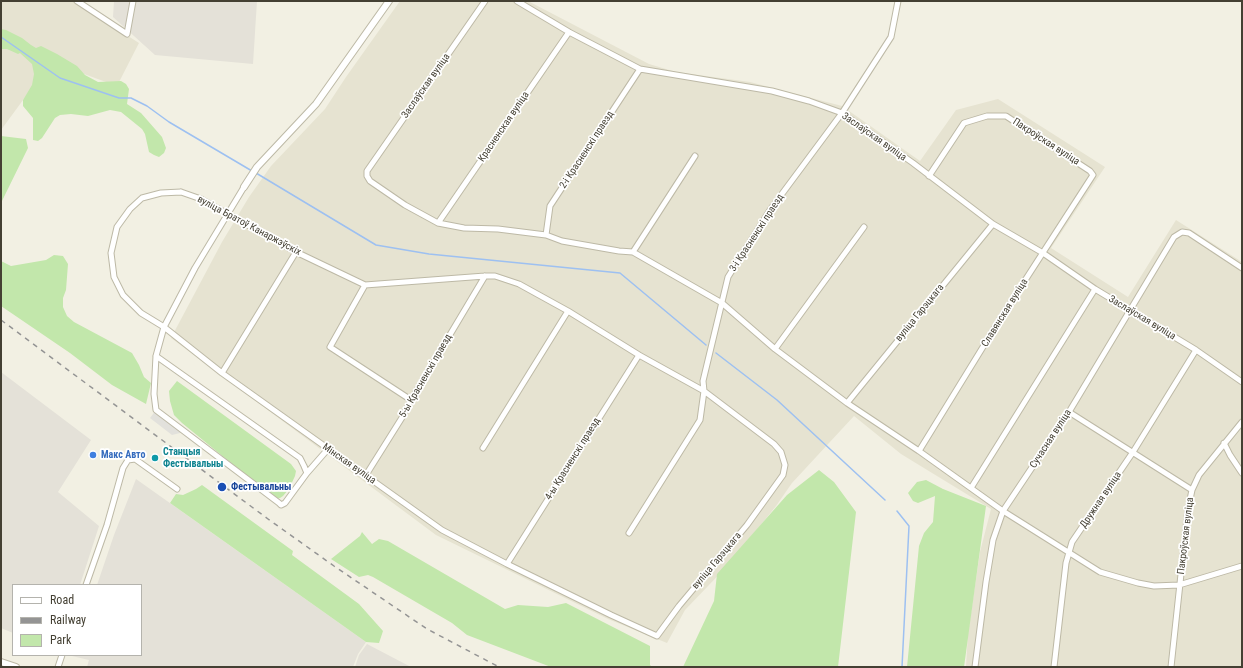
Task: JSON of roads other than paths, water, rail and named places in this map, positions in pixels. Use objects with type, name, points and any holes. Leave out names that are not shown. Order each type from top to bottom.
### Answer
[{"type":"street","points":[[77,1],[127,34],[133,1]]},
{"type":"street","points":[[328,449],[307,473],[285,503],[281,505],[156,410],[154,394],[156,356],[164,327],[195,268],[257,167],[316,104],[389,1]]},
{"type":"street","name":"Заслаўская вуліца","points":[[438,223],[370,181],[367,176],[367,170],[485,1]]},
{"type":"street","name":"Заслаўская вуліца","points":[[517,1],[569,32],[640,69],[772,91],[809,101],[842,113],[993,224],[1043,253],[1095,289],[1196,350],[1242,382]]},
{"type":"street","name":"3-і Красненскі праезд","points":[[704,391],[703,381],[728,277],[770,210],[842,113],[891,37],[898,1]]},
{"type":"street","name":"Красненская вуліца","points":[[438,223],[569,32]]},
{"type":"street","name":"2-і Красненскі праезд","points":[[546,235],[550,206],[640,69]]},
{"type":"street","name":"Пакроўская вуліца","points":[[929,176],[964,123],[987,116],[1006,116],[1090,171],[1093,176]]},
{"type":"street","points":[[633,252],[695,156]]},
{"type":"street","name":"Славянская вуліца","points":[[919,451],[1002,316],[1093,176]]},
{"type":"street","name":"вуліца Братоў Канаржэўскіх","points":[[117,227],[130,209],[142,198],[161,193],[181,192],[201,199],[296,252],[365,285],[485,276],[495,276],[519,284],[568,311],[639,355],[704,391],[774,444],[781,452],[785,465]]},
{"type":"street","points":[[438,223],[464,228],[498,229],[546,235],[562,241],[633,252],[722,303],[775,349],[847,404],[919,451],[1003,511],[1100,572],[1138,584],[1154,586],[1180,585],[1242,566]]},
{"type":"street","name":"вуліца Гарэцкага","points":[[847,404],[993,224]]},
{"type":"street","name":"Мінская вуліца","points":[[117,227],[111,254],[114,277],[123,295],[142,313],[164,327],[222,373],[442,530],[507,564],[657,636]]},
{"type":"street","points":[[775,349],[864,227]]},
{"type":"street","name":"Сучасная вуліца","points":[[975,667],[993,540],[1003,511],[1069,412],[1174,237],[1182,232],[1189,233],[1242,268]]},
{"type":"street","points":[[222,373],[296,252]]},
{"type":"street","name":"5-ы Красненскі праезд","points":[[366,475],[403,416],[485,276]]},
{"type":"street","points":[[365,285],[330,347],[412,400]]},
{"type":"street","points":[[971,488],[1095,289]]},
{"type":"street","points":[[483,448],[568,311]]},
{"type":"street","name":"Дружная вуліца","points":[[1054,667],[1066,563],[1072,542],[1133,452],[1196,350]]},
{"type":"street","name":"4-ы Красненскі праезд","points":[[507,564],[639,355]]},
{"type":"street","points":[[156,356],[300,458],[307,473]]},
{"type":"street","points":[[629,533],[700,420],[704,391]]},
{"type":"street","points":[[1069,412],[1192,490]]},
{"type":"street","name":"Пакроўская вуліца","points":[[1171,667],[1188,509],[1192,490],[1199,475],[1242,422]]},
{"type":"street","points":[[1224,443],[1242,473]]},
{"type":"street","points":[[86,584],[107,525],[123,468],[128,460],[135,459],[177,489]]},
{"type":"street","name":"вуліца Гарэцкага","points":[[657,636],[679,606],[751,519],[783,475],[785,465]]},
{"type":"street","points":[[58,667],[62,656]]},
{"type":"street","points":[[1,662],[16,667]]},
{"type":"waterway","points":[[1,37],[60,78],[119,98],[131,98],[147,106],[169,122],[252,171]]},
{"type":"waterway","points":[[256,173],[376,245],[429,254],[620,273],[706,345]]},
{"type":"waterway","points":[[716,353],[777,400],[885,500]]},
{"type":"waterway","points":[[897,511],[909,526],[902,667]]},
{"type":"railway","points":[[1,320],[268,519],[334,566],[427,629],[499,667]]},
{"type":"place","name":"Макс Авто","points":[[93,455]]},
{"type":"place","name":"Станцыя Фестывальны","points":[[155,458]]},
{"type":"place","name":"Фестывальны","points":[[222,487]]}]
